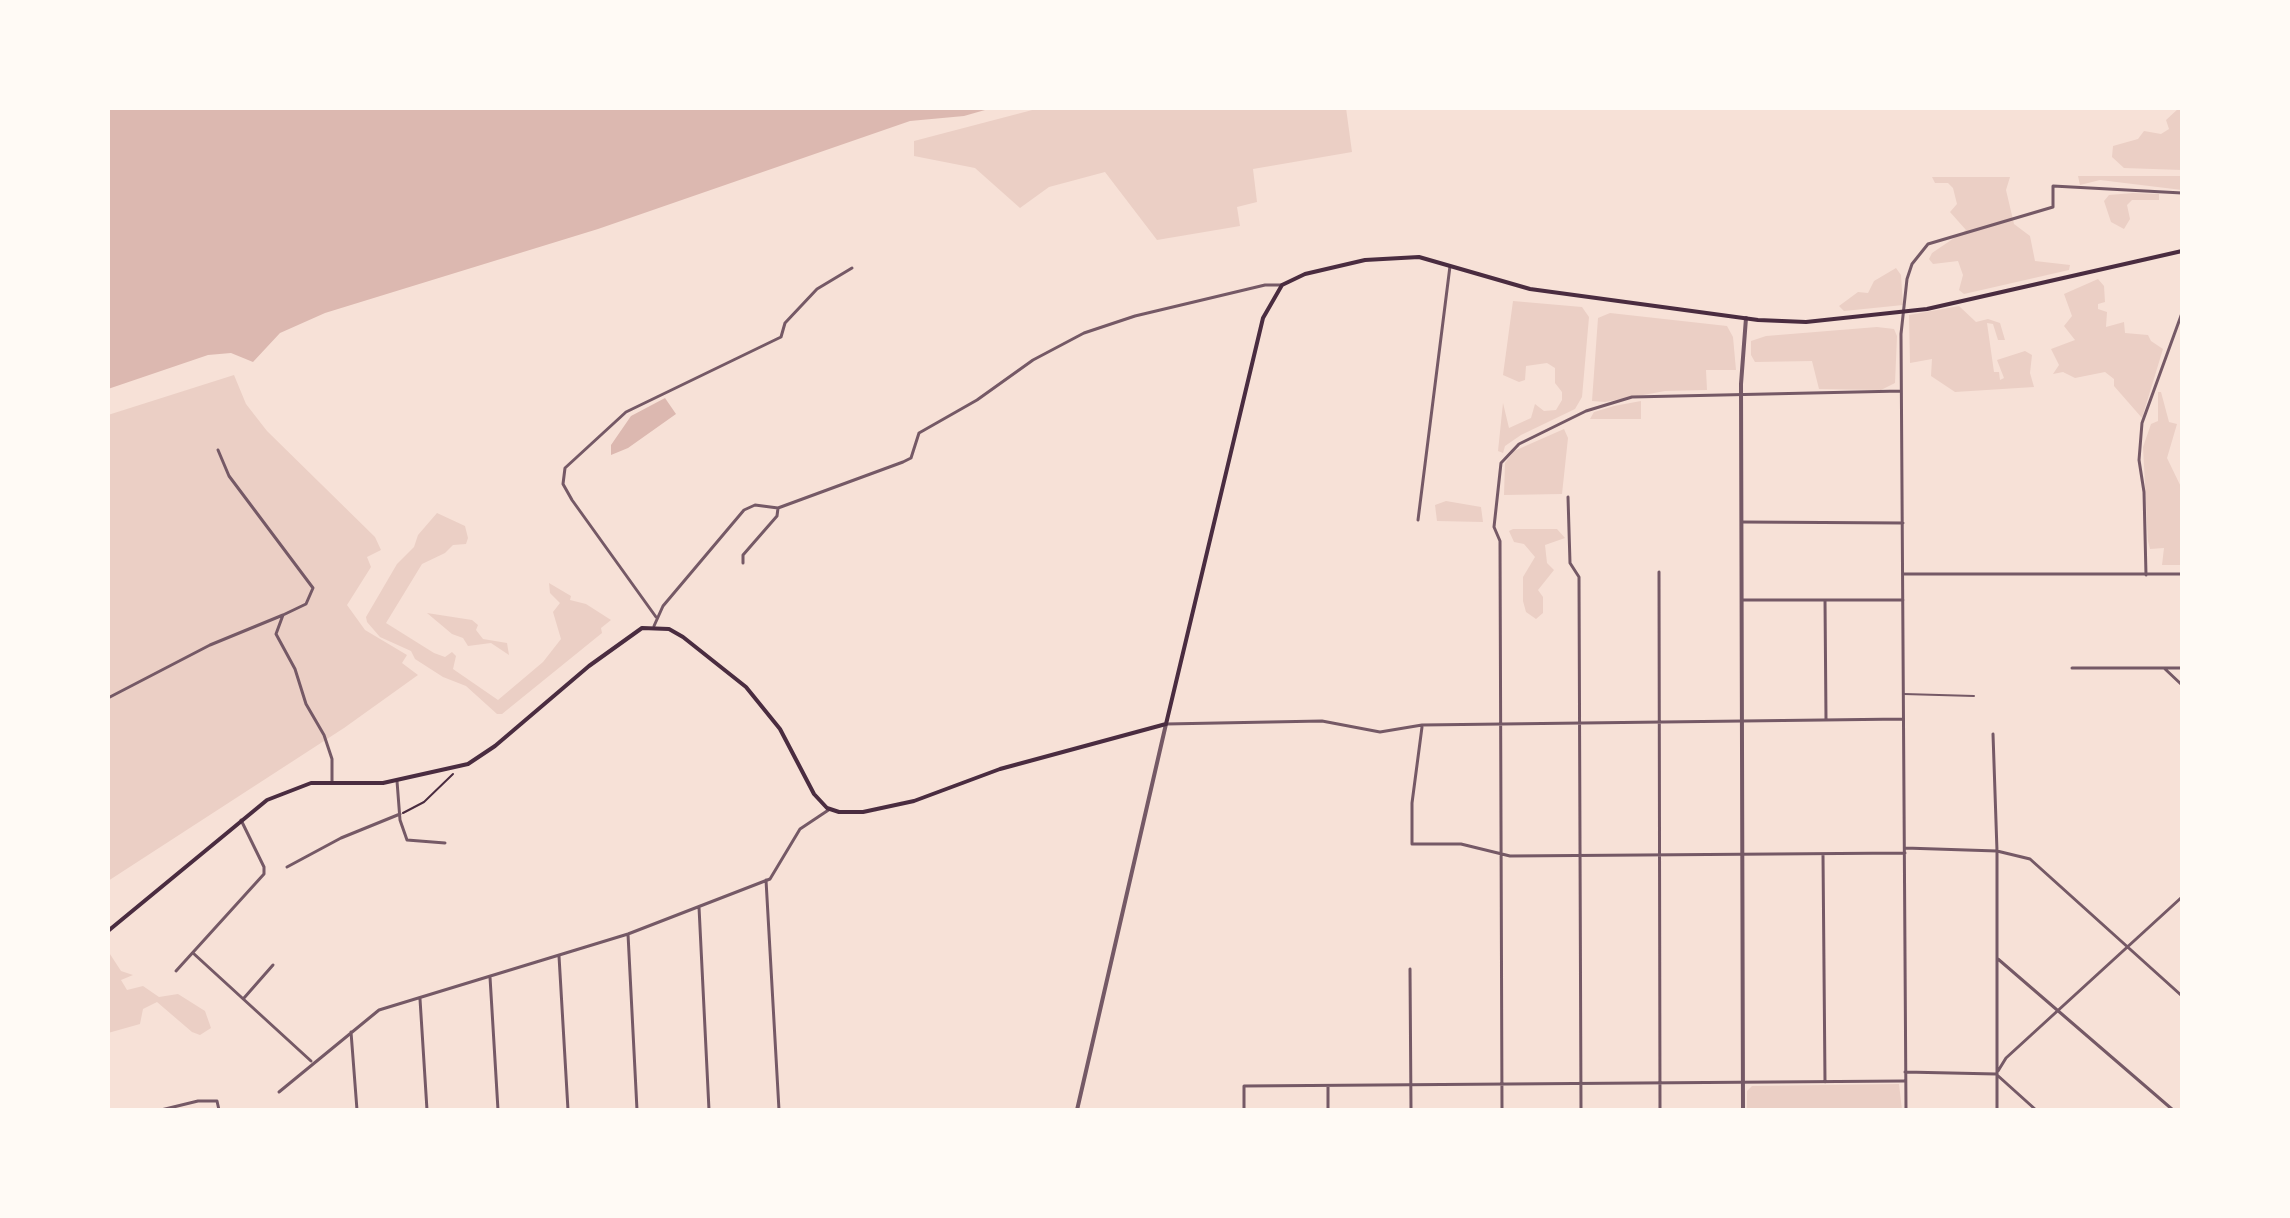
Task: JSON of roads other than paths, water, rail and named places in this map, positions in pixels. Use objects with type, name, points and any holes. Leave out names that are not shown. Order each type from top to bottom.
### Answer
[{"type":"main road","points":[[108,931],[241,820],[291,788],[332,782],[397,781],[455,769],[485,754],[631,634],[654,626],[683,637],[752,694],[786,738],[814,794],[830,809],[863,812],[914,801],[1000,769],[1166,724],[1263,318],[1282,285],[1305,274],[1376,258],[1419,257],[1530,289],[1746,318],[1806,322],[1905,312],[2182,251]]},
{"type":"street","points":[[1906,1110],[1901,328],[1907,279],[1912,264],[1928,244],[2053,207],[2053,186],[2182,193]]},
{"type":"street","points":[[1418,520],[1450,266]]},
{"type":"street","points":[[656,617],[572,500],[563,484],[565,468],[626,412],[781,337],[785,323],[817,289],[852,268]]},
{"type":"street","points":[[654,626],[656,617],[744,510],[755,505],[778,508],[911,458],[919,433],[977,400],[1033,360],[1084,333],[1135,316],[1271,283],[1282,285]]},
{"type":"street","points":[[2146,575],[2144,492],[2139,460],[2142,423],[2182,313]]},
{"type":"street","points":[[1743,1110],[1741,394],[1746,318]]},
{"type":"street","points":[[1502,1110],[1500,541],[1494,527],[1501,463],[1519,444],[1605,405],[1632,397],[1902,391]]},
{"type":"street","points":[[108,698],[210,645],[311,600],[313,588],[229,476],[218,450]]},
{"type":"street","points":[[1568,497],[1570,563],[1579,577],[1581,1110]]},
{"type":"street","points":[[743,563],[743,555],[777,516],[778,508]]},
{"type":"street","points":[[1741,522],[1903,523]]},
{"type":"street","points":[[1659,572],[1657,855],[1660,1110]]},
{"type":"street","points":[[1903,574],[2182,574]]},
{"type":"street","points":[[1742,600],[1903,600]]},
{"type":"street","points":[[1825,600],[1826,720]]},
{"type":"street","points":[[283,615],[276,634],[295,669],[306,704],[324,735],[332,759],[332,782]]},
{"type":"street","points":[[2072,668],[2182,668]]},
{"type":"street","points":[[2163,668],[2182,685]]},
{"type":"street","points":[[1077,1110],[1166,724],[1322,721],[1380,732],[1422,725],[1903,719]]},
{"type":"street","points":[[1422,725],[1412,803],[1412,844],[1461,844],[1502,853],[1579,855],[1997,851],[2022,856],[2037,865],[2182,996]]},
{"type":"street","points":[[1993,734],[1997,851],[1997,1110]]},
{"type":"street","points":[[397,781],[400,814],[407,840],[445,843]]},
{"type":"street","points":[[779,1110],[768,880],[800,829],[830,809]]},
{"type":"street","points":[[287,867],[341,838],[400,814]]},
{"type":"street","points":[[176,971],[259,880],[264,867],[241,820]]},
{"type":"street","points":[[1823,855],[1825,1082]]},
{"type":"street","points":[[279,1092],[379,1010],[628,934],[768,880]]},
{"type":"street","points":[[1996,1074],[2006,1058],[2182,897]]},
{"type":"street","points":[[699,907],[709,1110]]},
{"type":"street","points":[[628,934],[637,1110]]},
{"type":"street","points":[[193,953],[313,1062]]},
{"type":"street","points":[[559,956],[568,1110]]},
{"type":"street","points":[[1998,959],[2173,1110]]},
{"type":"street","points":[[243,999],[273,965]]},
{"type":"street","points":[[1410,969],[1411,1110]]},
{"type":"street","points":[[490,977],[498,1110]]},
{"type":"street","points":[[420,999],[427,1110]]},
{"type":"street","points":[[351,1032],[357,1110]]},
{"type":"street","points":[[1905,1072],[1996,1074],[2036,1110]]},
{"type":"street","points":[[1244,1110],[1244,1086],[1906,1081]]},
{"type":"street","points":[[1328,1085],[1328,1110]]},
{"type":"street","points":[[161,1110],[198,1101],[217,1101],[219,1110]]},
{"type":"lane","points":[[1904,694],[1974,696]]}]
